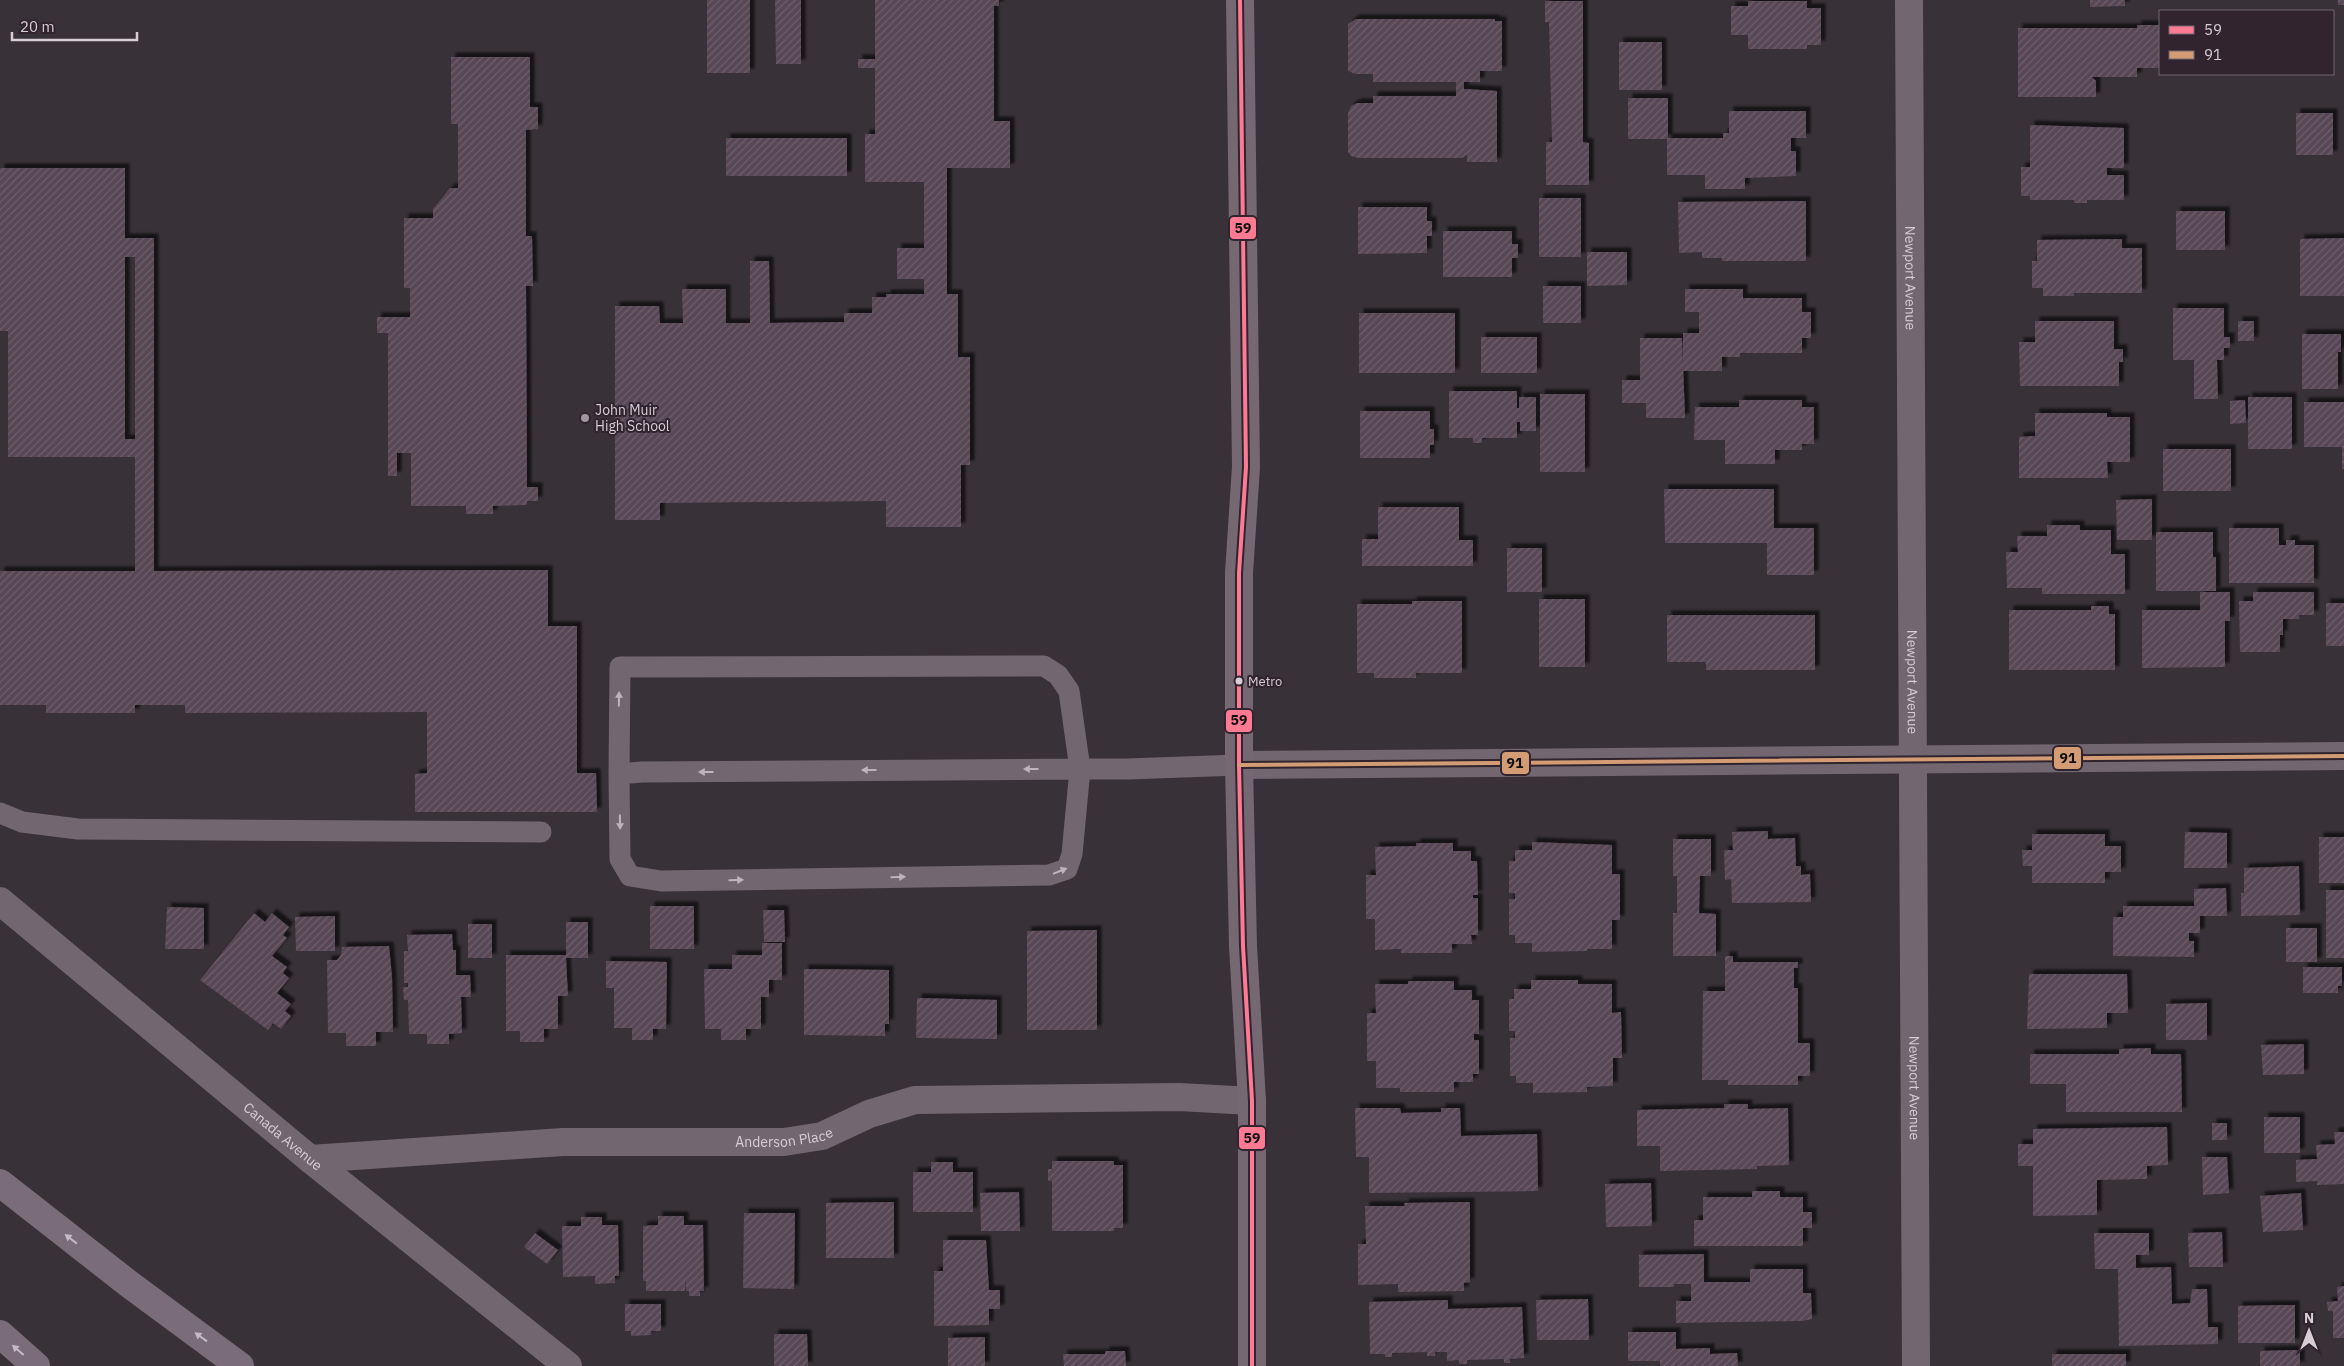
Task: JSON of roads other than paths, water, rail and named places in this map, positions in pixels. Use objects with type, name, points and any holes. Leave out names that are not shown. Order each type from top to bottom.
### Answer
[{"type":"highway","points":[[0,1183],[129,1284],[240,1366]]},
{"type":"highway","points":[[0,1334],[36,1366]]},
{"type":"main road","points":[[1240,0],[1246,467],[1239,573],[1239,765],[1243,946],[1252,1101],[1252,1366]]},
{"type":"street","name":"Newport Avenue","points":[[1909,0],[1916,1366]]},
{"type":"street","points":[[1239,765],[2344,756]]},
{"type":"street","name":"Canada Avenue","points":[[0,901],[310,1159],[568,1366]]},
{"type":"street","name":"Anderson Place","points":[[310,1159],[563,1142],[784,1142],[822,1136],[869,1114],[915,1100],[1180,1097],[1252,1101]]},
{"type":"lane","points":[[1044,666],[1058,676],[1069,691],[1080,769],[1072,854],[1067,869],[1049,875],[661,881],[630,876],[620,859],[619,774],[620,667],[1044,666]]},
{"type":"lane","points":[[619,774],[1128,770],[1239,765]]},
{"type":"lane","points":[[0,813],[22,822],[78,829],[541,832]]},
{"type":"place","name":"John Muir High School","points":[[585,418]]},
{"type":"place","name":"Metro","points":[[1239,681]]}]
